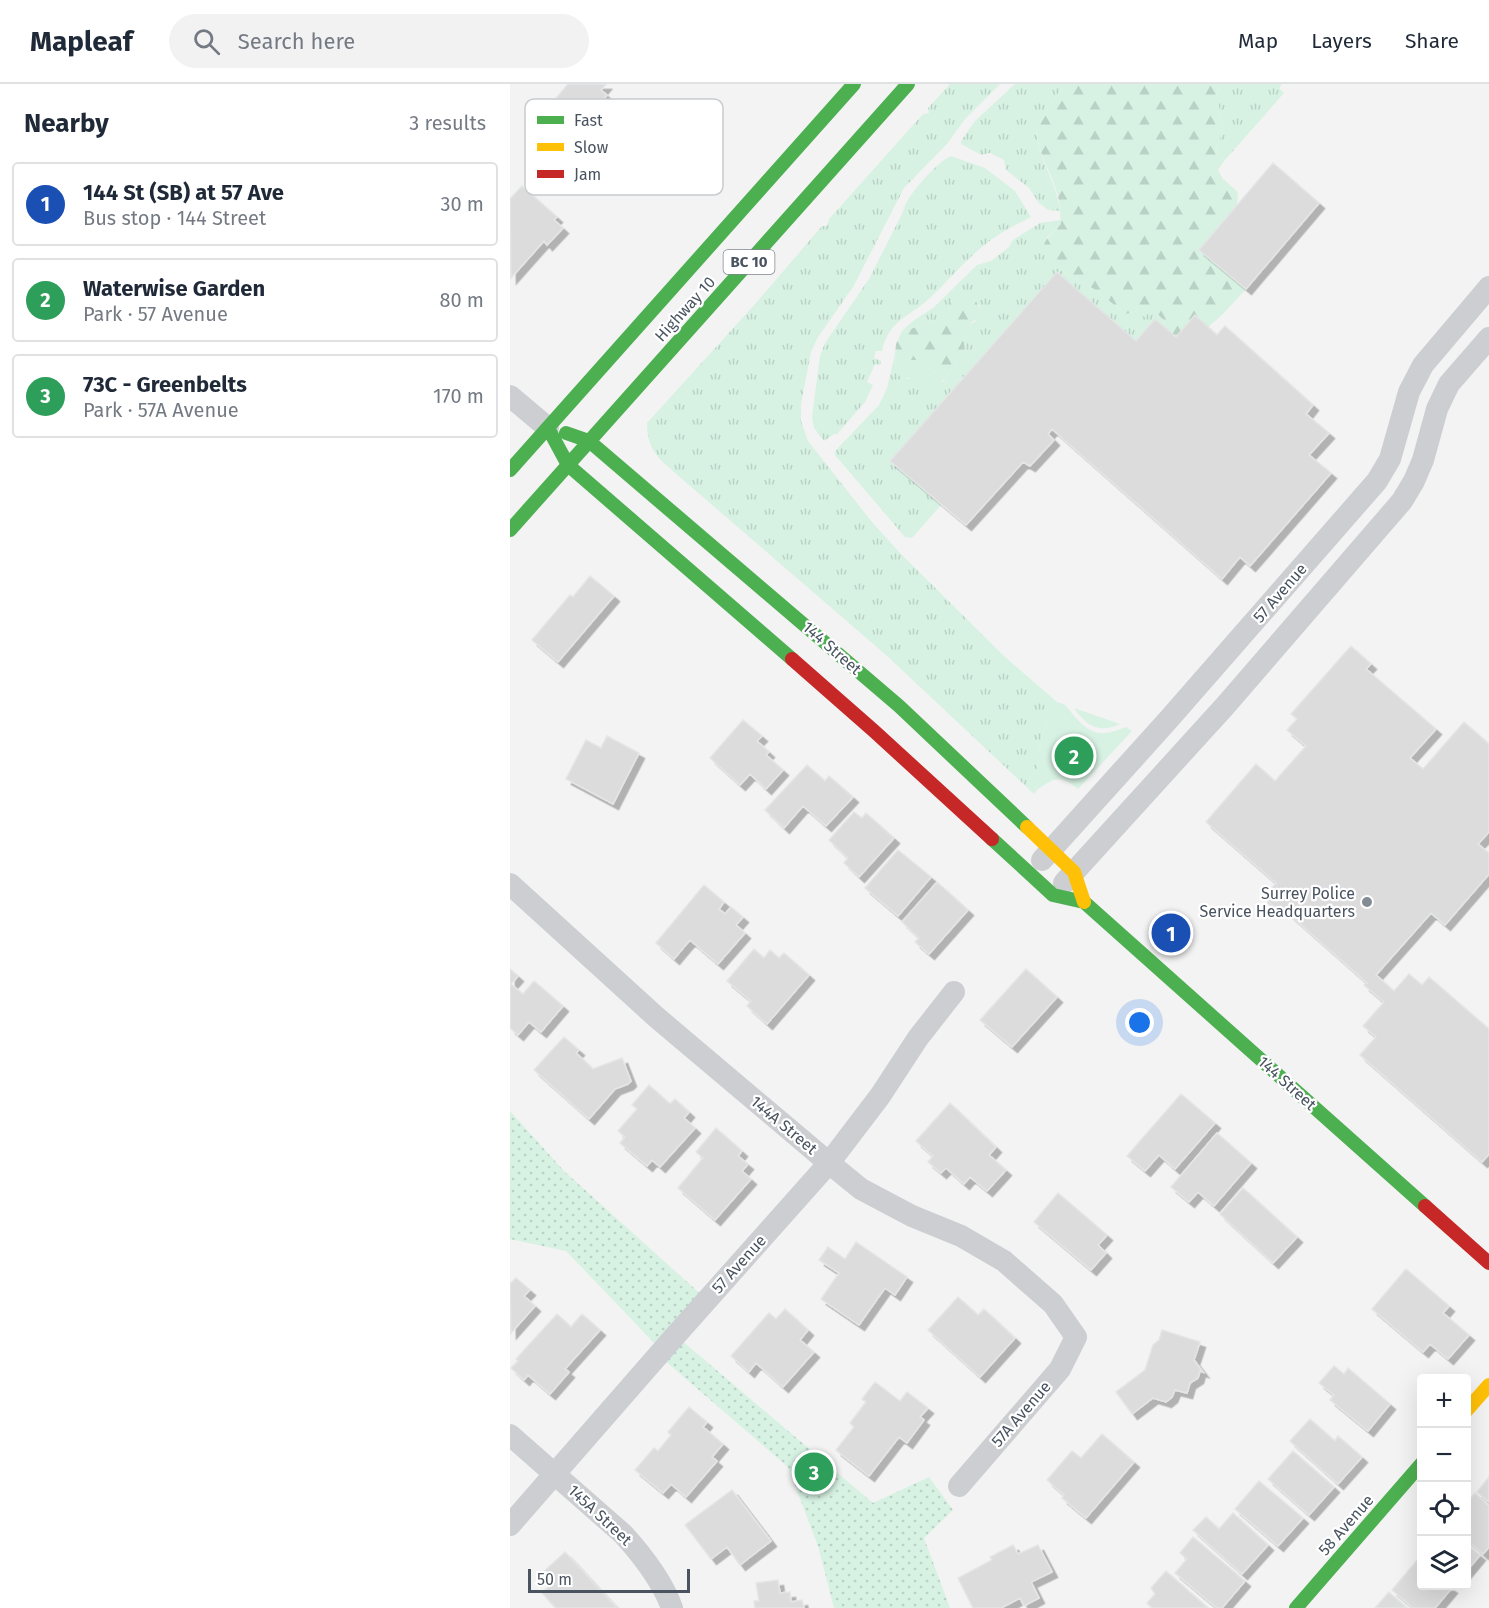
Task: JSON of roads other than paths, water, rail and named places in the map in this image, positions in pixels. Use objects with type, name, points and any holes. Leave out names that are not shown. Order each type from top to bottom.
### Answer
[{"type":"main road","name":"Highway 10","points":[[510,470],[854,84]]},
{"type":"main road","name":"Highway 10","points":[[510,530],[908,84]]},
{"type":"main road","name":"144 Street","points":[[548,428],[590,441],[899,706],[1074,872],[1084,902]]},
{"type":"main road","name":"144 Street","points":[[548,428],[568,465],[874,731],[1053,895],[1084,902],[1489,1263]]},
{"type":"main road","points":[[1471,1406],[1489,1385]]},
{"type":"main road","name":"58 Avenue","points":[[1296,1608],[1417,1469]]},
{"type":"street","name":"57 Avenue","points":[[1030,874],[1377,481],[1390,459],[1409,392],[1423,365],[1489,287]]},
{"type":"street","name":"57 Avenue","points":[[1053,895],[1225,706],[1402,501],[1423,460],[1437,409],[1449,384],[1489,338]]},
{"type":"street","name":"144 Street","points":[[510,396],[548,428]]},
{"type":"street","name":"144A Street","points":[[510,884],[655,1016],[828,1163],[861,1189],[912,1216],[961,1236],[1004,1261],[1053,1304],[1076,1336]]},
{"type":"street","name":"57 Avenue","points":[[510,1525],[828,1163],[954,992]]},
{"type":"street","name":"57A Avenue","points":[[959,1486],[1060,1369],[1076,1336]]},
{"type":"street","name":"145A Street","points":[[510,1436],[623,1534],[639,1551],[667,1594],[672,1608]]},
{"type":"place","name":"Waterwise Garden","points":[[1074,756]]},
{"type":"place","name":"Surrey Police Service Headquarters","points":[[1367,902]]},
{"type":"place","name":"144 St (SB) at 57 Ave","points":[[1171,933]]},
{"type":"place","name":"73C - Greenbelts","points":[[814,1472]]}]
